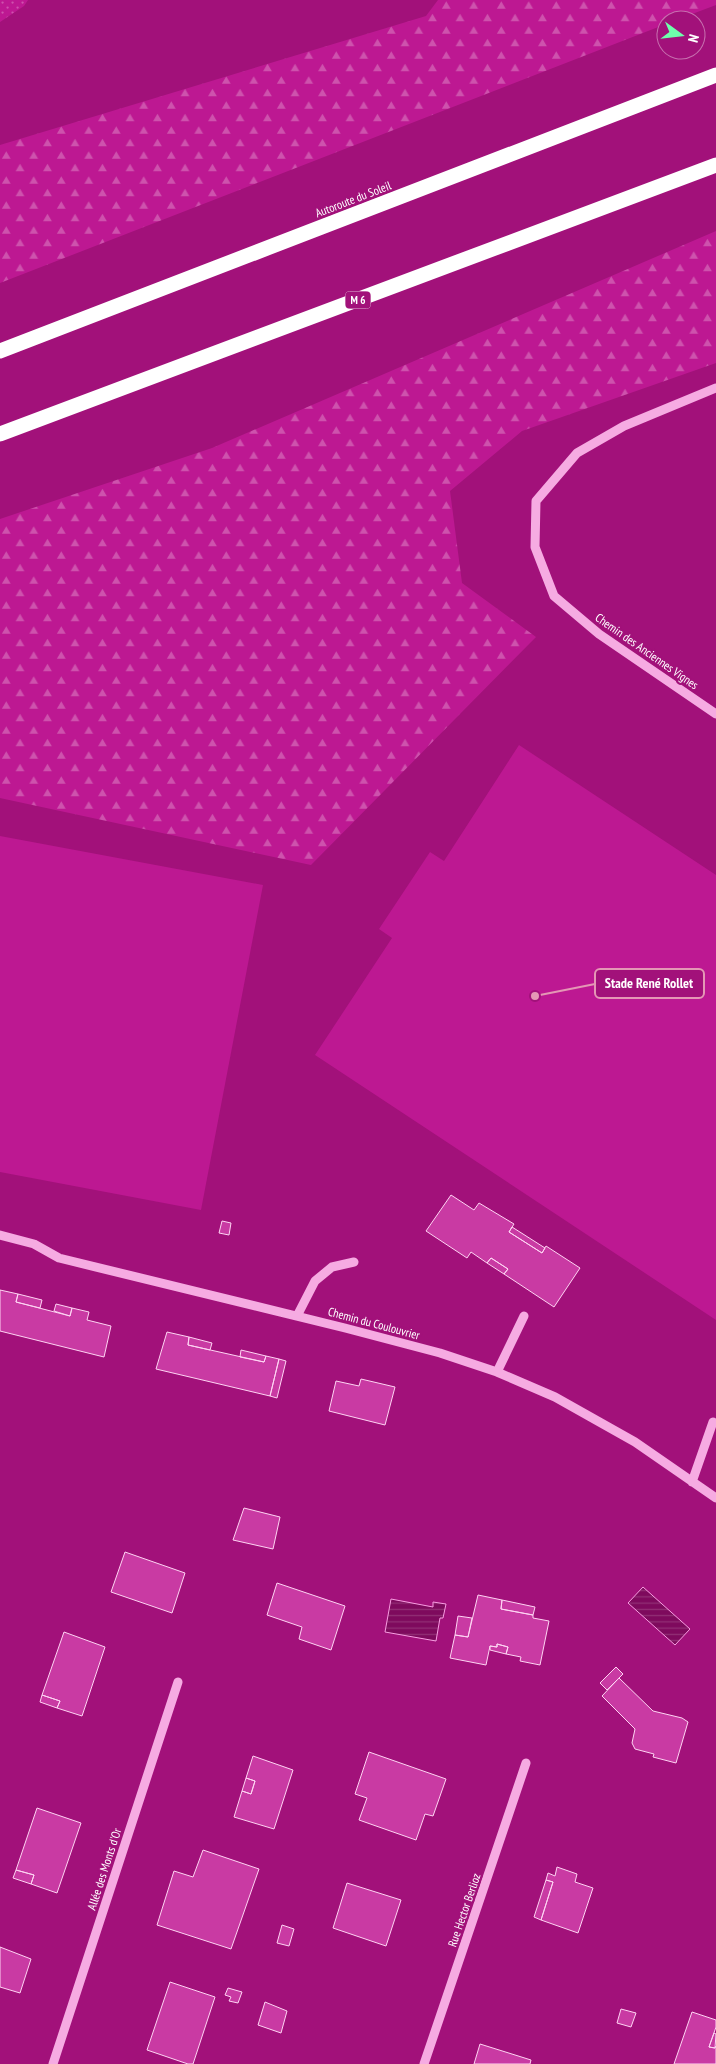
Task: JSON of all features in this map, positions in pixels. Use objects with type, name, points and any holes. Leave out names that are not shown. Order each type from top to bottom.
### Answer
[{"type":"highway","name":"Autoroute du Soleil","points":[[0,351],[716,75]]},
{"type":"highway","name":"M 6","points":[[0,434],[716,165]]},
{"type":"street","name":"Chemin des Anciennes Vignes","points":[[716,388],[624,426],[577,453],[536,501],[535,547],[554,596],[599,634],[716,714]]},
{"type":"street","name":"Chemin du Coulouvrier","points":[[0,1235],[34,1244],[59,1258],[440,1353],[498,1372],[555,1397],[635,1442],[716,1498]]},
{"type":"street","points":[[297,1316],[315,1281],[332,1267],[354,1262]]},
{"type":"street","points":[[498,1372],[524,1316]]},
{"type":"street","points":[[692,1482],[713,1422]]},
{"type":"street","name":"Allée des Monts d'Or","points":[[53,2064],[178,1682]]},
{"type":"street","name":"Rue Hector Berlioz","points":[[424,2064],[526,1763]]},
{"type":"green space","points":[[0,0],[28,0],[24,6],[0,22]]},
{"type":"green space","points":[[438,0],[716,0],[716,5],[703,10],[656,10],[656,28],[0,283],[0,145],[426,16]]},
{"type":"green space","points":[[716,231],[716,363],[522,431],[450,491],[462,583],[536,637],[311,865],[0,798],[0,519],[212,448]]},
{"type":"green space","points":[[519,745],[716,875],[716,1320],[315,1055],[392,938],[379,929],[430,852],[444,861]]},
{"type":"green space","points":[[0,836],[263,885],[201,1210],[0,1172]]},
{"type":"shaded area","points":[[643,1587],[690,1629],[675,1645],[628,1603]]},
{"type":"shaded area","points":[[391,1599],[433,1607],[433,1602],[446,1604],[443,1618],[440,1618],[436,1641],[385,1632]]},
{"type":"building","points":[[451,1195],[474,1210],[479,1203],[514,1224],[509,1232],[542,1253],[546,1246],[580,1268],[554,1307],[504,1274],[508,1269],[491,1258],[487,1263],[471,1252],[467,1258],[426,1231]]},
{"type":"building","points":[[222,1221],[231,1223],[229,1235],[219,1233]]},
{"type":"building","points":[[512,1227],[545,1248],[542,1253],[509,1232]]},
{"type":"building","points":[[491,1258],[508,1269],[504,1274],[487,1263]]},
{"type":"building","points":[[0,1290],[18,1294],[16,1302],[70,1316],[72,1308],[89,1312],[87,1320],[111,1326],[104,1357],[0,1331]]},
{"type":"building","points":[[18,1294],[42,1300],[40,1308],[16,1302]]},
{"type":"building","points":[[56,1304],[72,1308],[70,1316],[54,1311]]},
{"type":"building","points":[[167,1332],[189,1337],[188,1345],[264,1362],[266,1356],[279,1359],[270,1396],[156,1369]]},
{"type":"building","points":[[189,1337],[212,1343],[210,1350],[188,1345]]},
{"type":"building","points":[[241,1350],[266,1356],[264,1362],[240,1357]]},
{"type":"building","points":[[279,1359],[286,1361],[277,1398],[270,1396]]},
{"type":"building","points":[[361,1379],[395,1387],[385,1425],[329,1411],[336,1381],[359,1386]]},
{"type":"building","points":[[244,1508],[280,1517],[273,1549],[233,1540]]},
{"type":"building","points":[[125,1552],[185,1573],[172,1613],[111,1592]]},
{"type":"building","points":[[277,1583],[345,1606],[331,1650],[299,1639],[302,1627],[267,1615]]},
{"type":"building","points":[[478,1595],[502,1600],[501,1609],[533,1615],[533,1618],[549,1621],[540,1665],[520,1661],[521,1657],[506,1654],[508,1647],[497,1644],[497,1647],[490,1646],[486,1665],[450,1658],[455,1635],[468,1637]]},
{"type":"building","points":[[502,1600],[535,1607],[533,1615],[501,1609]]},
{"type":"building","points":[[458,1616],[472,1618],[468,1637],[455,1635]]},
{"type":"building","points":[[64,1632],[105,1647],[82,1716],[57,1708],[60,1701],[42,1695]]},
{"type":"building","points":[[497,1644],[508,1647],[506,1654],[490,1650],[490,1646],[497,1647]]},
{"type":"building","points":[[616,1667],[623,1674],[607,1690],[600,1683]]},
{"type":"building","points":[[619,1678],[653,1711],[682,1718],[688,1722],[676,1763],[653,1757],[654,1754],[635,1749],[632,1743],[635,1729],[602,1696]]},
{"type":"building","points":[[42,1695],[60,1701],[57,1708],[40,1702]]},
{"type":"building","points":[[369,1752],[446,1779],[433,1816],[425,1814],[416,1840],[359,1820],[367,1798],[355,1794]]},
{"type":"building","points":[[253,1756],[293,1770],[274,1829],[234,1817],[242,1791],[251,1794],[255,1781],[246,1778]]},
{"type":"building","points":[[246,1778],[255,1781],[251,1794],[242,1791]]},
{"type":"building","points":[[37,1808],[81,1823],[57,1893],[31,1884],[34,1875],[16,1870]]},
{"type":"building","points":[[203,1850],[259,1869],[231,1949],[157,1925],[174,1871],[193,1877]]},
{"type":"building","points":[[557,1867],[577,1874],[575,1882],[593,1888],[578,1933],[541,1920],[553,1882],[546,1880],[548,1873],[555,1876]]},
{"type":"building","points":[[16,1870],[34,1875],[31,1884],[13,1878]]},
{"type":"building","points":[[546,1880],[553,1882],[541,1920],[534,1917]]},
{"type":"building","points":[[347,1883],[401,1900],[386,1946],[333,1928]]},
{"type":"building","points":[[282,1925],[294,1929],[289,1946],[277,1943]]},
{"type":"building","points":[[0,1947],[31,1959],[20,1993],[0,1987]]},
{"type":"building","points":[[170,1982],[215,1997],[193,2064],[147,2050]]},
{"type":"building","points":[[228,1988],[242,1992],[238,2003],[229,2001],[231,1997],[225,1995]]},
{"type":"building","points":[[265,2002],[287,2011],[281,2033],[258,2025]]},
{"type":"building","points":[[621,2009],[636,2013],[631,2027],[617,2023]]},
{"type":"building","points":[[692,2012],[716,2020],[716,2027],[709,2047],[715,2048],[716,2046],[716,2064],[674,2064]]},
{"type":"building","points":[[714,2033],[716,2034],[715,2048],[709,2047]]},
{"type":"building","points":[[480,2044],[531,2060],[530,2064],[474,2064]]},
{"type":"place","name":"Stade René Rollet","points":[[535,996]]}]
